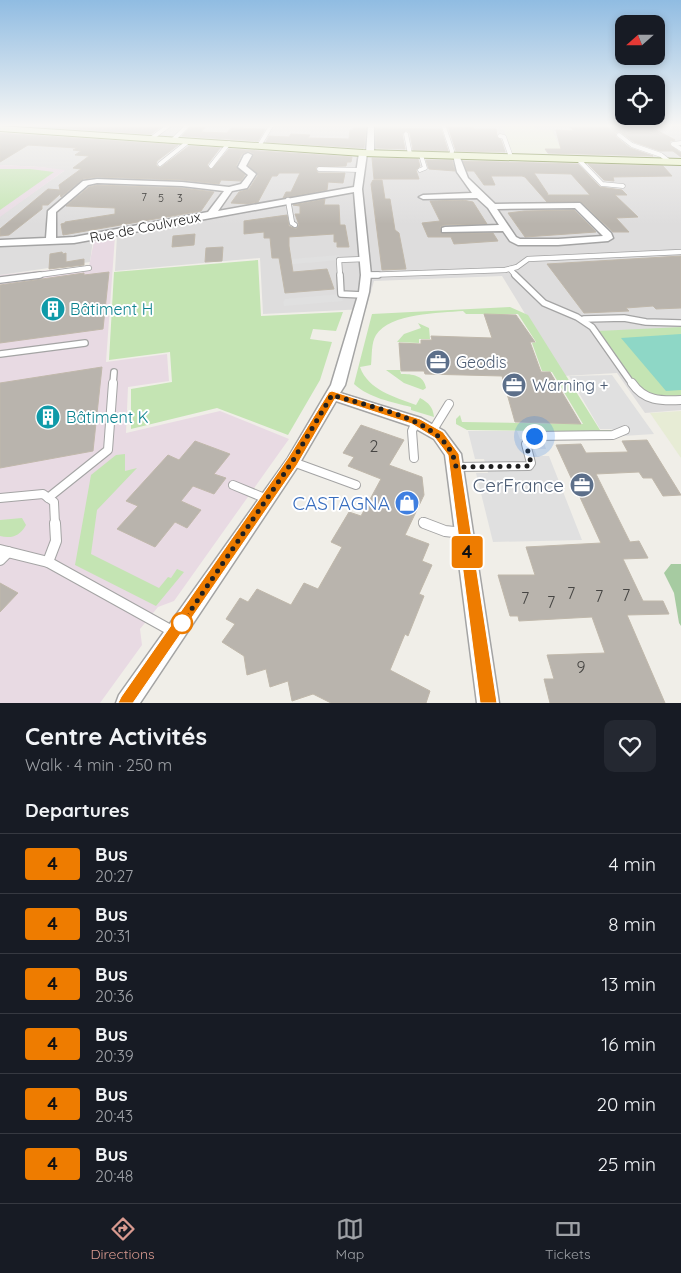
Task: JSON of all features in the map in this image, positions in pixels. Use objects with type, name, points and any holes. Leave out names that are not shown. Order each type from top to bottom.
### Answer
[{"type":"main road","points":[[572,159],[676,162]]},
{"type":"street","points":[[51,241],[52,211],[86,183],[97,181],[229,189],[244,186],[252,174],[242,167],[246,159]]},
{"type":"street","points":[[127,703],[267,500],[338,385],[363,295],[366,275],[358,189],[359,170],[364,159]]},
{"type":"street","points":[[454,159],[468,185],[493,207],[492,209],[514,239],[524,243],[608,238],[608,235],[577,205],[493,207]]},
{"type":"street","points":[[211,214],[229,189]]},
{"type":"street","name":"Rue de Coulvreux","points":[[0,243],[89,238],[211,214],[358,189]]},
{"type":"street","points":[[423,197],[480,195]]},
{"type":"street","points":[[445,230],[505,228]]},
{"type":"street","points":[[332,395],[416,422],[433,430],[453,454],[488,703]]},
{"type":"lane","points":[[160,164],[167,159]]},
{"type":"lane","points":[[211,166],[217,159]]},
{"type":"lane","points":[[418,159],[425,168],[420,170]]},
{"type":"lane","points":[[578,159],[602,184],[623,186]]},
{"type":"lane","points":[[319,169],[359,170]]},
{"type":"lane","points":[[288,200],[294,225]]},
{"type":"lane","points":[[366,275],[510,269],[528,258],[681,252]]},
{"type":"lane","points":[[363,295],[341,294],[339,260],[365,260]]},
{"type":"lane","points":[[0,280],[89,268]]},
{"type":"lane","points":[[510,269],[540,300],[560,311],[584,319],[624,318],[646,322],[681,323]]},
{"type":"lane","points":[[584,319],[592,327],[638,392],[658,402],[681,400]]},
{"type":"lane","points":[[0,354],[85,343]]},
{"type":"lane","points":[[48,498],[108,450],[114,372]]},
{"type":"lane","points":[[433,430],[449,404]]},
{"type":"lane","points":[[414,458],[412,431],[416,422]]},
{"type":"lane","points":[[456,467],[529,466],[531,463],[526,444],[534,436],[613,436],[625,430]]},
{"type":"lane","points":[[292,462],[356,485]]},
{"type":"lane","points":[[233,485],[267,500]]},
{"type":"lane","points":[[0,498],[43,494],[54,502],[56,541],[48,562]]},
{"type":"lane","points":[[422,522],[445,531],[465,533]]},
{"type":"lane","points":[[0,560],[4,551],[48,562],[176,632]]},
{"type":"shaded area","points":[[0,159],[681,159],[681,410],[645,413],[617,373],[563,376],[502,276],[374,281],[366,309],[263,314],[260,258],[115,271],[117,235],[93,240],[90,262],[0,275],[0,216],[64,171],[41,167],[0,165]]},
{"type":"shaded area","points":[[0,165],[41,167],[65,170],[0,217]]},
{"type":"shaded area","points":[[115,236],[106,362],[167,354],[169,381],[128,387],[126,433],[220,411],[289,439],[174,601],[158,607],[140,629],[142,645],[100,703],[0,703],[0,275],[89,266],[94,241]]},
{"type":"shaded area","points":[[339,255],[337,260],[284,265],[279,263],[279,260]]},
{"type":"shaded area","points":[[341,294],[343,301],[284,306],[283,302],[285,299]]},
{"type":"shaded area","points":[[612,375],[654,434],[623,436],[611,429],[600,429],[569,376]]},
{"type":"shaded area","points":[[468,431],[517,431],[520,439],[543,439],[546,449],[534,449],[537,456],[549,456],[582,540],[493,542],[476,473],[488,473],[484,459],[475,459]]},
{"type":"green space","points":[[0,169],[30,169],[54,172],[0,210]]},
{"type":"green space","points":[[258,260],[261,316],[343,312],[336,331],[313,329],[310,339],[332,342],[320,380],[288,435],[217,408],[131,429],[131,389],[172,382],[170,352],[109,360],[114,272]]},
{"type":"green space","points":[[510,307],[528,315],[600,430],[611,430],[611,432],[467,430],[456,424],[456,419],[460,415],[462,422],[583,424],[552,372],[542,371],[532,343],[536,342],[518,314],[466,314],[463,311],[429,314],[392,322],[376,335],[372,346],[371,365],[360,367],[364,375],[369,382],[391,396],[416,405],[420,398],[432,408],[434,417],[411,410],[411,407],[374,396],[354,384],[372,314]]},
{"type":"green space","points":[[418,323],[429,328],[430,339],[419,339],[419,343],[397,342],[404,334],[421,328]]},
{"type":"green space","points":[[681,327],[681,397],[658,396],[639,388],[598,331]]},
{"type":"green space","points":[[681,334],[681,390],[666,391],[621,338]]},
{"type":"green space","points":[[386,370],[400,370],[401,374],[417,376],[423,380],[426,388],[423,390],[404,383]]},
{"type":"green space","points":[[681,411],[681,458],[650,413]]},
{"type":"green space","points":[[125,454],[125,471],[137,468],[97,510],[91,554],[159,588],[168,577],[171,578],[177,569],[184,572],[156,606],[75,565],[91,475],[116,455]]},
{"type":"green space","points":[[22,518],[26,525],[21,532],[11,537],[0,536],[0,520]]},
{"type":"green space","points":[[671,564],[681,564],[681,626],[674,593],[664,573]]},
{"type":"building","points":[[85,159],[160,159],[156,165],[160,168],[172,159],[212,159],[207,165],[211,170],[221,159],[240,159],[236,166],[245,175],[241,181],[221,180],[219,184],[182,180],[97,177],[83,179],[61,197],[60,194],[48,205],[42,205],[42,209],[9,235],[0,236],[0,229],[48,189],[60,190],[59,185],[81,169],[73,168]]},
{"type":"building","points":[[252,159],[352,159],[351,162],[347,162],[346,166],[316,167],[318,173],[345,173],[343,183],[328,182],[327,190],[283,198],[286,192],[291,192],[300,173],[279,173],[277,176],[272,176],[258,202],[248,204],[231,203],[239,192],[249,189],[258,175],[248,166]]},
{"type":"building","points":[[372,159],[418,159],[420,166],[416,170],[419,179],[374,179]]},
{"type":"building","points":[[426,160],[452,160],[455,171],[429,169]]},
{"type":"building","points":[[463,161],[578,164],[600,187],[622,190],[627,195],[615,195],[638,217],[616,218],[629,232],[613,232],[581,202],[547,202],[525,177],[491,176],[495,185],[484,185],[474,171],[467,171]],"holes":[[[534,173],[571,174],[590,195],[547,195]]]},
{"type":"building","points":[[588,164],[663,166],[672,176],[613,177],[614,181],[604,180]]},
{"type":"building","points":[[373,180],[382,180],[385,199],[390,199],[395,230],[399,233],[406,269],[382,270],[371,184]]},
{"type":"building","points":[[97,185],[182,188],[214,192],[201,211],[63,235],[61,224],[65,222],[115,214],[115,208],[66,206],[89,187]]},
{"type":"building","points":[[325,199],[324,205],[339,205],[340,225],[345,225],[349,247],[337,247],[337,242],[334,242],[334,234],[289,237],[289,246],[293,272],[327,269],[334,289],[285,293],[279,258],[272,258],[270,238],[264,238],[264,232],[244,234],[244,221],[287,215],[289,226],[296,229],[299,225],[295,214],[300,214],[300,206],[293,205]]},
{"type":"building","points":[[463,200],[473,202],[487,224],[444,225],[440,227],[441,233],[493,233],[498,241],[454,244],[451,237],[428,237],[422,223],[440,221],[430,201]]},
{"type":"building","points":[[574,210],[596,232],[525,237],[508,213],[524,211]]},
{"type":"building","points":[[195,234],[194,245],[172,247],[173,236]]},
{"type":"building","points":[[223,247],[222,261],[205,262],[206,248]]},
{"type":"building","points":[[62,252],[63,254],[66,253],[66,262],[84,259],[84,265],[49,269],[50,254]]},
{"type":"building","points":[[681,256],[681,308],[656,309],[653,306],[626,308],[629,311],[584,313],[547,264]]},
{"type":"building","name":"Bâtiment H","points":[[109,272],[103,329],[0,343],[0,285],[84,273],[84,275]]},
{"type":"building","points":[[484,314],[516,315],[535,342],[530,342],[541,372],[550,372],[581,424],[515,422],[502,376],[425,374],[424,371],[401,371],[399,343],[421,344],[421,340],[432,340],[431,336],[492,338]]},
{"type":"building","name":"Bâtiment K","points":[[102,367],[93,451],[0,468],[0,383]]},
{"type":"building","points":[[361,425],[404,440],[389,465],[422,477],[424,495],[405,535],[429,544],[422,561],[432,565],[419,594],[424,596],[408,636],[405,634],[390,670],[430,691],[426,703],[331,703],[313,694],[292,701],[288,681],[270,687],[266,669],[247,675],[244,656],[222,642],[235,624],[226,619],[240,598],[248,602],[257,589],[291,605],[304,583],[318,589],[342,547],[331,542],[349,512],[361,516],[381,479],[348,466],[354,457],[343,453]]},
{"type":"building","points":[[647,440],[681,495],[663,496],[652,478],[643,478],[639,472],[596,474],[630,542],[639,541],[648,558],[623,559],[643,601],[663,601],[669,614],[627,615],[665,703],[550,703],[544,679],[554,679],[547,655],[605,653],[592,617],[519,621],[518,616],[510,616],[498,575],[535,575],[526,547],[601,543],[556,445],[581,444],[586,453],[628,452],[622,441]]},
{"type":"building","points":[[195,441],[230,454],[214,474],[226,478],[214,494],[193,486],[181,501],[201,510],[187,528],[175,522],[155,547],[117,529],[138,506],[126,501],[168,455],[179,460]]},
{"type":"building","points":[[0,583],[18,593],[0,612]]},
{"type":"bus line","name":"4","points":[[127,703],[292,462],[332,395],[416,422],[433,430],[453,454],[456,464],[488,703]]},
{"type":"place","name":"Bâtiment H","points":[[53,309]]},
{"type":"place","name":"Geodis","points":[[438,362]]},
{"type":"place","name":"Warning +","points":[[514,385]]},
{"type":"place","name":"Bâtiment K","points":[[48,417]]},
{"type":"place","name":"CerFrance","points":[[582,485]]},
{"type":"place","name":"CASTAGNA","points":[[407,503]]},
{"type":"route","points":[[182,623],[292,462],[332,395],[416,422],[433,430],[453,454],[456,467],[529,466],[531,463],[526,444],[528,439],[534,436]]}]
